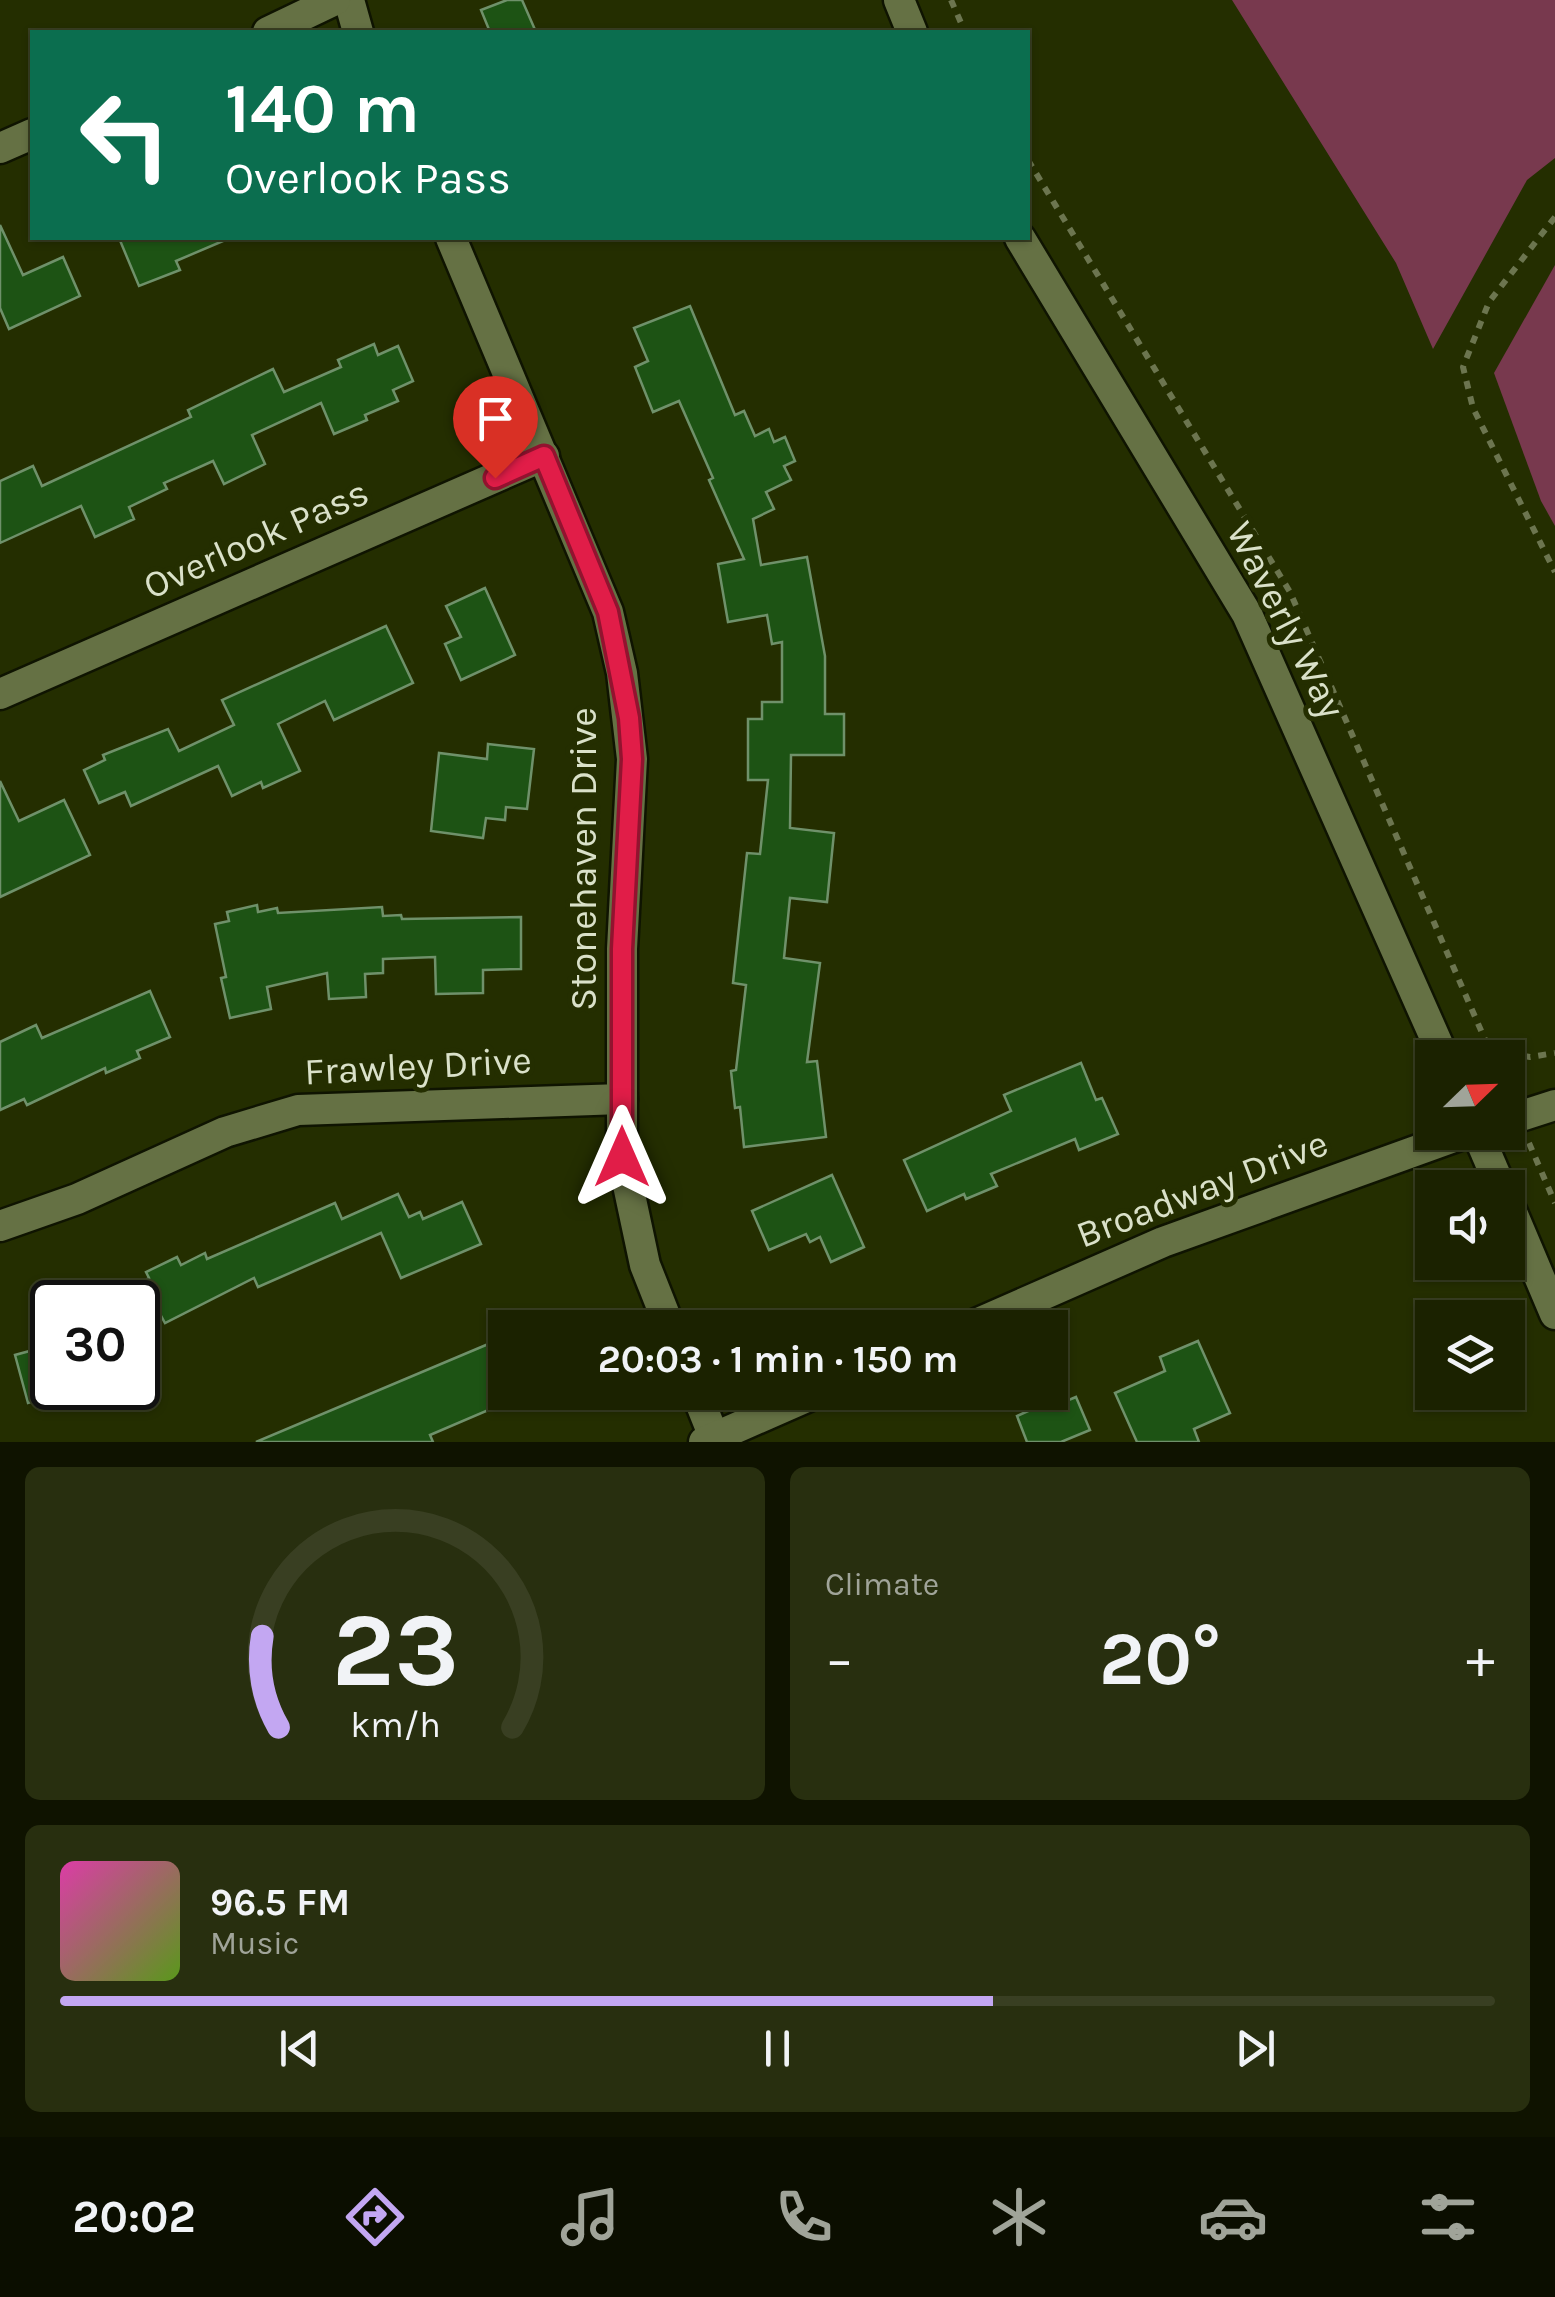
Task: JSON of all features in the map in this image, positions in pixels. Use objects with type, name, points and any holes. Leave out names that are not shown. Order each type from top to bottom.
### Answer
[{"type":"street","points":[[272,30],[335,0]]},
{"type":"street","points":[[349,0],[357,30]]},
{"type":"street","points":[[898,0],[911,30]]},
{"type":"street","points":[[0,148],[30,135]]},
{"type":"street","name":"Stonehaven Drive","points":[[452,240],[608,612],[629,718],[632,759],[622,949],[622,1157],[645,1265],[663,1310]]},
{"type":"street","name":"Waverly Way","points":[[1021,240],[1247,614],[1436,1040]]},
{"type":"street","name":"Overlook Pass","points":[[0,694],[544,456]]},
{"type":"street","name":"Frawley Drive","points":[[0,1226],[77,1199],[225,1132],[298,1110],[622,1098]]},
{"type":"street","points":[[1525,1115],[1555,1106]]},
{"type":"street","name":"Broadway Drive","points":[[1009,1310],[1164,1242],[1418,1150]]},
{"type":"street","points":[[1525,1244],[1555,1314]]},
{"type":"street","points":[[702,1410],[711,1440],[778,1410]]},
{"type":"path","points":[[951,0],[964,30]]},
{"type":"path","points":[[1555,217],[1489,302],[1464,367],[1474,408],[1555,572]]},
{"type":"path","points":[[1525,1055],[1555,1053]]},
{"type":"shaded area","points":[[1232,0],[1555,0],[1555,158],[1527,180],[1433,349],[1396,263]]},
{"type":"shaded area","points":[[1555,265],[1555,526],[1541,501],[1494,373]]},
{"type":"building","points":[[507,0],[522,0],[535,30],[489,30],[481,10]]},
{"type":"building","points":[[0,225],[23,275],[63,257],[80,296],[9,329],[0,308]]},
{"type":"building","points":[[120,240],[225,240],[176,261],[180,270],[139,286]]},
{"type":"building","points":[[690,306],[735,415],[744,411],[755,436],[769,429],[774,442],[785,437],[795,461],[784,466],[791,480],[766,492],[774,509],[753,519],[761,565],[807,557],[825,656],[825,714],[844,714],[844,755],[791,755],[790,828],[834,833],[827,902],[790,898],[784,958],[820,963],[807,1062],[817,1061],[826,1137],[744,1147],[731,1071],[736,1070],[746,985],[733,983],[747,853],[760,854],[768,780],[748,780],[748,719],[762,719],[762,702],[782,702],[782,642],[772,644],[767,615],[728,622],[718,564],[744,559],[679,401],[653,412],[635,367],[648,361],[634,328]]},
{"type":"building","points":[[374,344],[378,355],[398,346],[413,381],[393,390],[398,401],[365,415],[367,420],[334,434],[321,403],[252,435],[265,464],[224,484],[213,461],[164,483],[167,489],[129,507],[134,519],[95,537],[81,506],[0,543],[0,481],[33,466],[42,486],[191,417],[188,410],[273,369],[284,392],[341,367],[338,360]]},
{"type":"building","points":[[485,588],[515,655],[461,680],[445,644],[461,637],[446,606]]},
{"type":"building","points":[[386,626],[413,683],[334,720],[325,701],[278,724],[300,771],[263,788],[261,782],[232,796],[218,766],[131,806],[125,792],[99,803],[84,770],[105,760],[103,755],[168,729],[179,751],[234,725],[222,700]]},
{"type":"building","points":[[488,744],[534,749],[527,809],[506,807],[505,820],[486,818],[483,838],[431,831],[439,753],[487,759]]},
{"type":"building","points":[[0,781],[19,821],[64,800],[90,855],[0,897]]},
{"type":"building","points":[[257,905],[258,912],[277,908],[278,913],[382,907],[383,916],[401,915],[402,919],[521,917],[521,969],[483,970],[483,993],[436,994],[435,957],[383,959],[383,973],[365,974],[366,997],[329,999],[327,973],[267,987],[271,1009],[230,1018],[215,924],[229,921],[227,912]]},
{"type":"building","points":[[150,991],[170,1037],[137,1051],[140,1058],[106,1073],[105,1068],[27,1105],[24,1099],[0,1110],[0,1042],[36,1025],[42,1038]]},
{"type":"building","points":[[1081,1063],[1096,1100],[1102,1098],[1118,1134],[1079,1150],[1075,1139],[991,1174],[997,1186],[966,1199],[964,1194],[927,1211],[904,1160],[1011,1111],[1004,1095]]},
{"type":"building","points":[[832,1175],[864,1247],[831,1262],[820,1237],[810,1242],[806,1234],[769,1250],[752,1211]]},
{"type":"building","points":[[398,1194],[409,1217],[420,1212],[423,1219],[462,1202],[481,1244],[401,1278],[381,1233],[258,1287],[254,1278],[165,1323],[160,1314],[160,1280],[145,1280],[149,1278],[146,1272],[177,1257],[181,1265],[205,1253],[207,1259],[335,1203],[342,1219]]},
{"type":"building","points":[[1198,1341],[1230,1413],[1194,1429],[1199,1442],[1137,1442],[1115,1393],[1165,1371],[1160,1357]]},
{"type":"building","points":[[488,1344],[489,1410],[430,1435],[433,1442],[256,1442]]},
{"type":"building","points":[[30,1351],[30,1402],[28,1403],[15,1355]]},
{"type":"building","points":[[1076,1397],[1090,1430],[1061,1442],[1027,1442],[1017,1416],[1030,1410],[1068,1410],[1068,1400]]},
{"type":"route","points":[[495,478],[544,456],[608,612],[622,673],[632,759],[622,949],[622,1157]]}]
